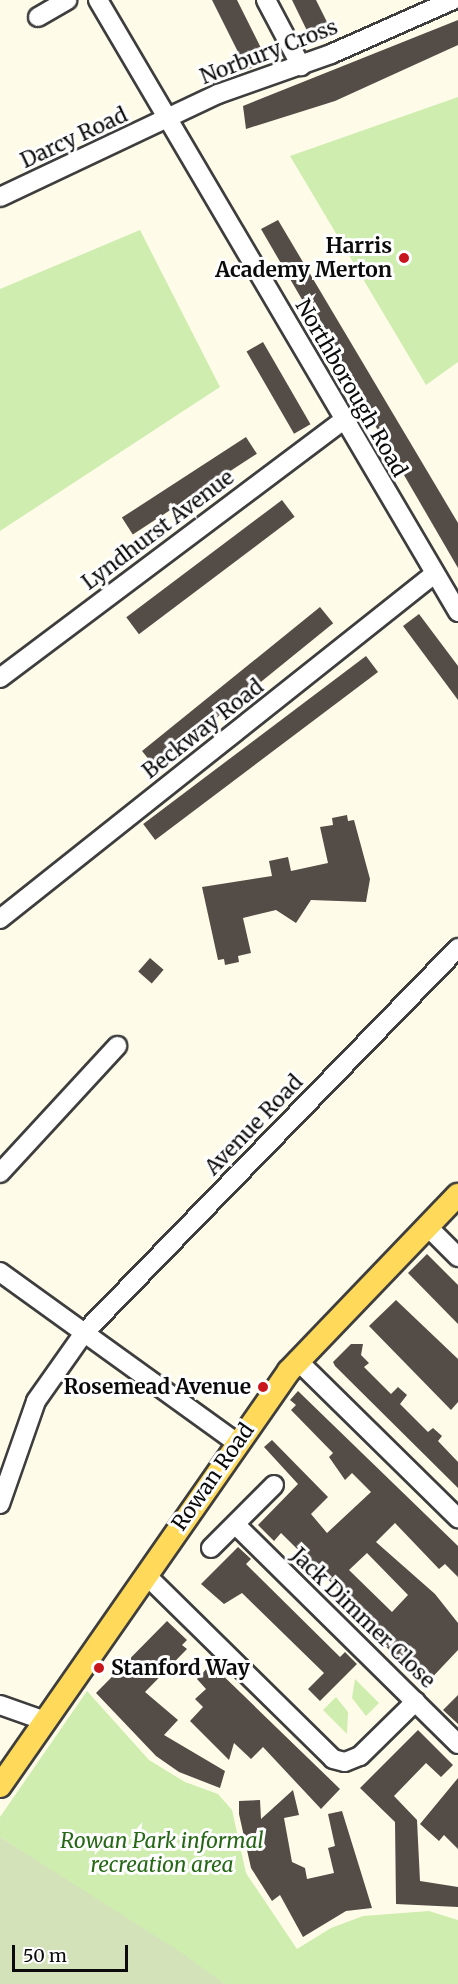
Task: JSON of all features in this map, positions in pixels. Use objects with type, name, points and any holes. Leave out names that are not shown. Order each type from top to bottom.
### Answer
[{"type":"main road","name":"Rowan Road","points":[[0,1786],[297,1360],[458,1195]]},
{"type":"street","points":[[38,18],[68,0]]},
{"type":"street","name":"Northborough Road","points":[[98,0],[433,575],[458,612]]},
{"type":"street","points":[[266,0],[301,66]]},
{"type":"street","name":"Norbury Cross","points":[[168,121],[218,94],[301,66],[453,0]]},
{"type":"street","name":"Darcy Road","points":[[0,197],[168,121]]},
{"type":"street","name":"Lyndhurst Avenue","points":[[0,678],[343,420]]},
{"type":"street","name":"Beckway Road","points":[[0,919],[433,575]]},
{"type":"street","name":"Avenue Road","points":[[0,1504],[36,1401],[84,1334],[458,948]]},
{"type":"street","points":[[0,1173],[117,1046]]},
{"type":"street","points":[[427,1226],[458,1257]]},
{"type":"street","points":[[0,1272],[237,1443]]},
{"type":"street","points":[[297,1360],[458,1518]]},
{"type":"street","points":[[211,1548],[274,1485]]},
{"type":"street","name":"Jack Dimmer Close","points":[[236,1525],[458,1744]]},
{"type":"street","points":[[146,1575],[333,1759],[345,1762],[360,1756],[416,1701]]},
{"type":"street","points":[[0,1705],[45,1721]]},
{"type":"green space","name":"Harris Academy Merton","points":[[458,97],[458,362],[426,385],[290,156]]},
{"type":"green space","points":[[140,230],[220,387],[0,531],[0,289]]},
{"type":"green space","points":[[355,1679],[379,1703],[366,1716],[352,1698]]},
{"type":"green space","name":"Rowan Park informal recreation area","points":[[87,1691],[149,1760],[185,1782],[218,1794],[232,1810],[246,1873],[297,1949],[331,1928],[363,1916],[429,1911],[458,1920],[458,1984],[225,1984],[0,1837],[0,1817]]},
{"type":"green space","points":[[336,1697],[348,1712],[347,1734],[323,1710]]},
{"type":"green space","points":[[0,1837],[182,1953],[225,1984],[0,1984]]},
{"type":"building","points":[[212,0],[237,0],[267,60],[247,70]]},
{"type":"building","points":[[292,0],[316,0],[333,34],[313,43]]},
{"type":"building","points":[[458,20],[458,45],[335,101],[246,129],[243,106]]},
{"type":"building","points":[[278,220],[458,523],[458,568],[261,229]]},
{"type":"building","points":[[263,342],[310,424],[294,434],[247,352]]},
{"type":"building","points":[[246,437],[257,454],[133,534],[122,518]]},
{"type":"building","points":[[282,500],[295,517],[139,634],[126,617]]},
{"type":"building","points":[[320,607],[333,623],[155,767],[142,751]]},
{"type":"building","points":[[419,614],[458,666],[458,700],[403,626]]},
{"type":"building","points":[[366,656],[378,672],[155,840],[143,824]]},
{"type":"building","points":[[347,815],[348,821],[354,820],[370,879],[366,902],[311,900],[296,923],[276,910],[243,918],[251,953],[238,956],[239,962],[225,965],[224,959],[218,960],[202,887],[272,876],[269,861],[288,857],[291,871],[328,863],[320,827],[333,825],[332,818]]},
{"type":"building","points":[[150,958],[164,970],[152,983],[138,972]]},
{"type":"building","points":[[427,1254],[458,1285],[458,1324],[408,1273]]},
{"type":"building","points":[[396,1300],[458,1359],[458,1402],[451,1410],[369,1326]]},
{"type":"building","points":[[351,1344],[363,1344],[361,1355],[369,1363],[364,1367],[391,1394],[398,1387],[407,1395],[400,1404],[428,1432],[433,1428],[442,1436],[438,1441],[458,1462],[458,1488],[335,1366],[333,1362]]},
{"type":"building","points":[[298,1391],[458,1546],[458,1577],[445,1564],[439,1569],[395,1523],[376,1542],[435,1594],[458,1623],[458,1650],[425,1685],[371,1632],[376,1627],[281,1533],[274,1541],[258,1525],[298,1484],[264,1447],[272,1440],[328,1497],[311,1514],[327,1533],[371,1492],[352,1473],[345,1480],[329,1457],[333,1453],[291,1410],[296,1405],[290,1400]],"holes":[[[367,1553],[408,1595],[392,1612],[349,1570]]]},
{"type":"building","points":[[238,1547],[251,1559],[246,1564],[340,1657],[345,1652],[357,1664],[320,1701],[308,1689],[324,1673],[242,1593],[224,1604],[201,1584]]},
{"type":"building","points":[[167,1621],[187,1640],[182,1645],[187,1649],[145,1692],[178,1720],[164,1735],[225,1771],[220,1788],[179,1772],[156,1756],[96,1693]]},
{"type":"building","points":[[211,1664],[340,1789],[321,1809],[263,1747],[251,1759],[234,1743],[229,1760],[190,1721],[203,1707],[195,1699],[206,1689],[197,1679]]},
{"type":"building","points":[[458,1695],[458,1724],[443,1710]]},
{"type":"building","points":[[418,1730],[453,1765],[441,1777],[426,1763],[394,1796],[417,1820],[420,1881],[458,1887],[458,1907],[396,1904],[395,1822],[360,1788]]},
{"type":"building","points":[[458,1778],[458,1849],[444,1835],[439,1841],[420,1824]]},
{"type":"building","points":[[293,1790],[299,1815],[284,1818],[292,1862],[305,1868],[307,1879],[334,1873],[328,1848],[335,1846],[328,1814],[342,1811],[372,1908],[346,1911],[303,1937],[280,1895],[272,1901],[251,1868],[239,1814],[239,1801],[260,1800],[261,1819]]},
{"type":"place","name":"Harris Academy Merton","points":[[404,258]]},
{"type":"place","name":"Rosemead Avenue","points":[[263,1387]]},
{"type":"place","name":"Stanford Way","points":[[99,1668]]}]
